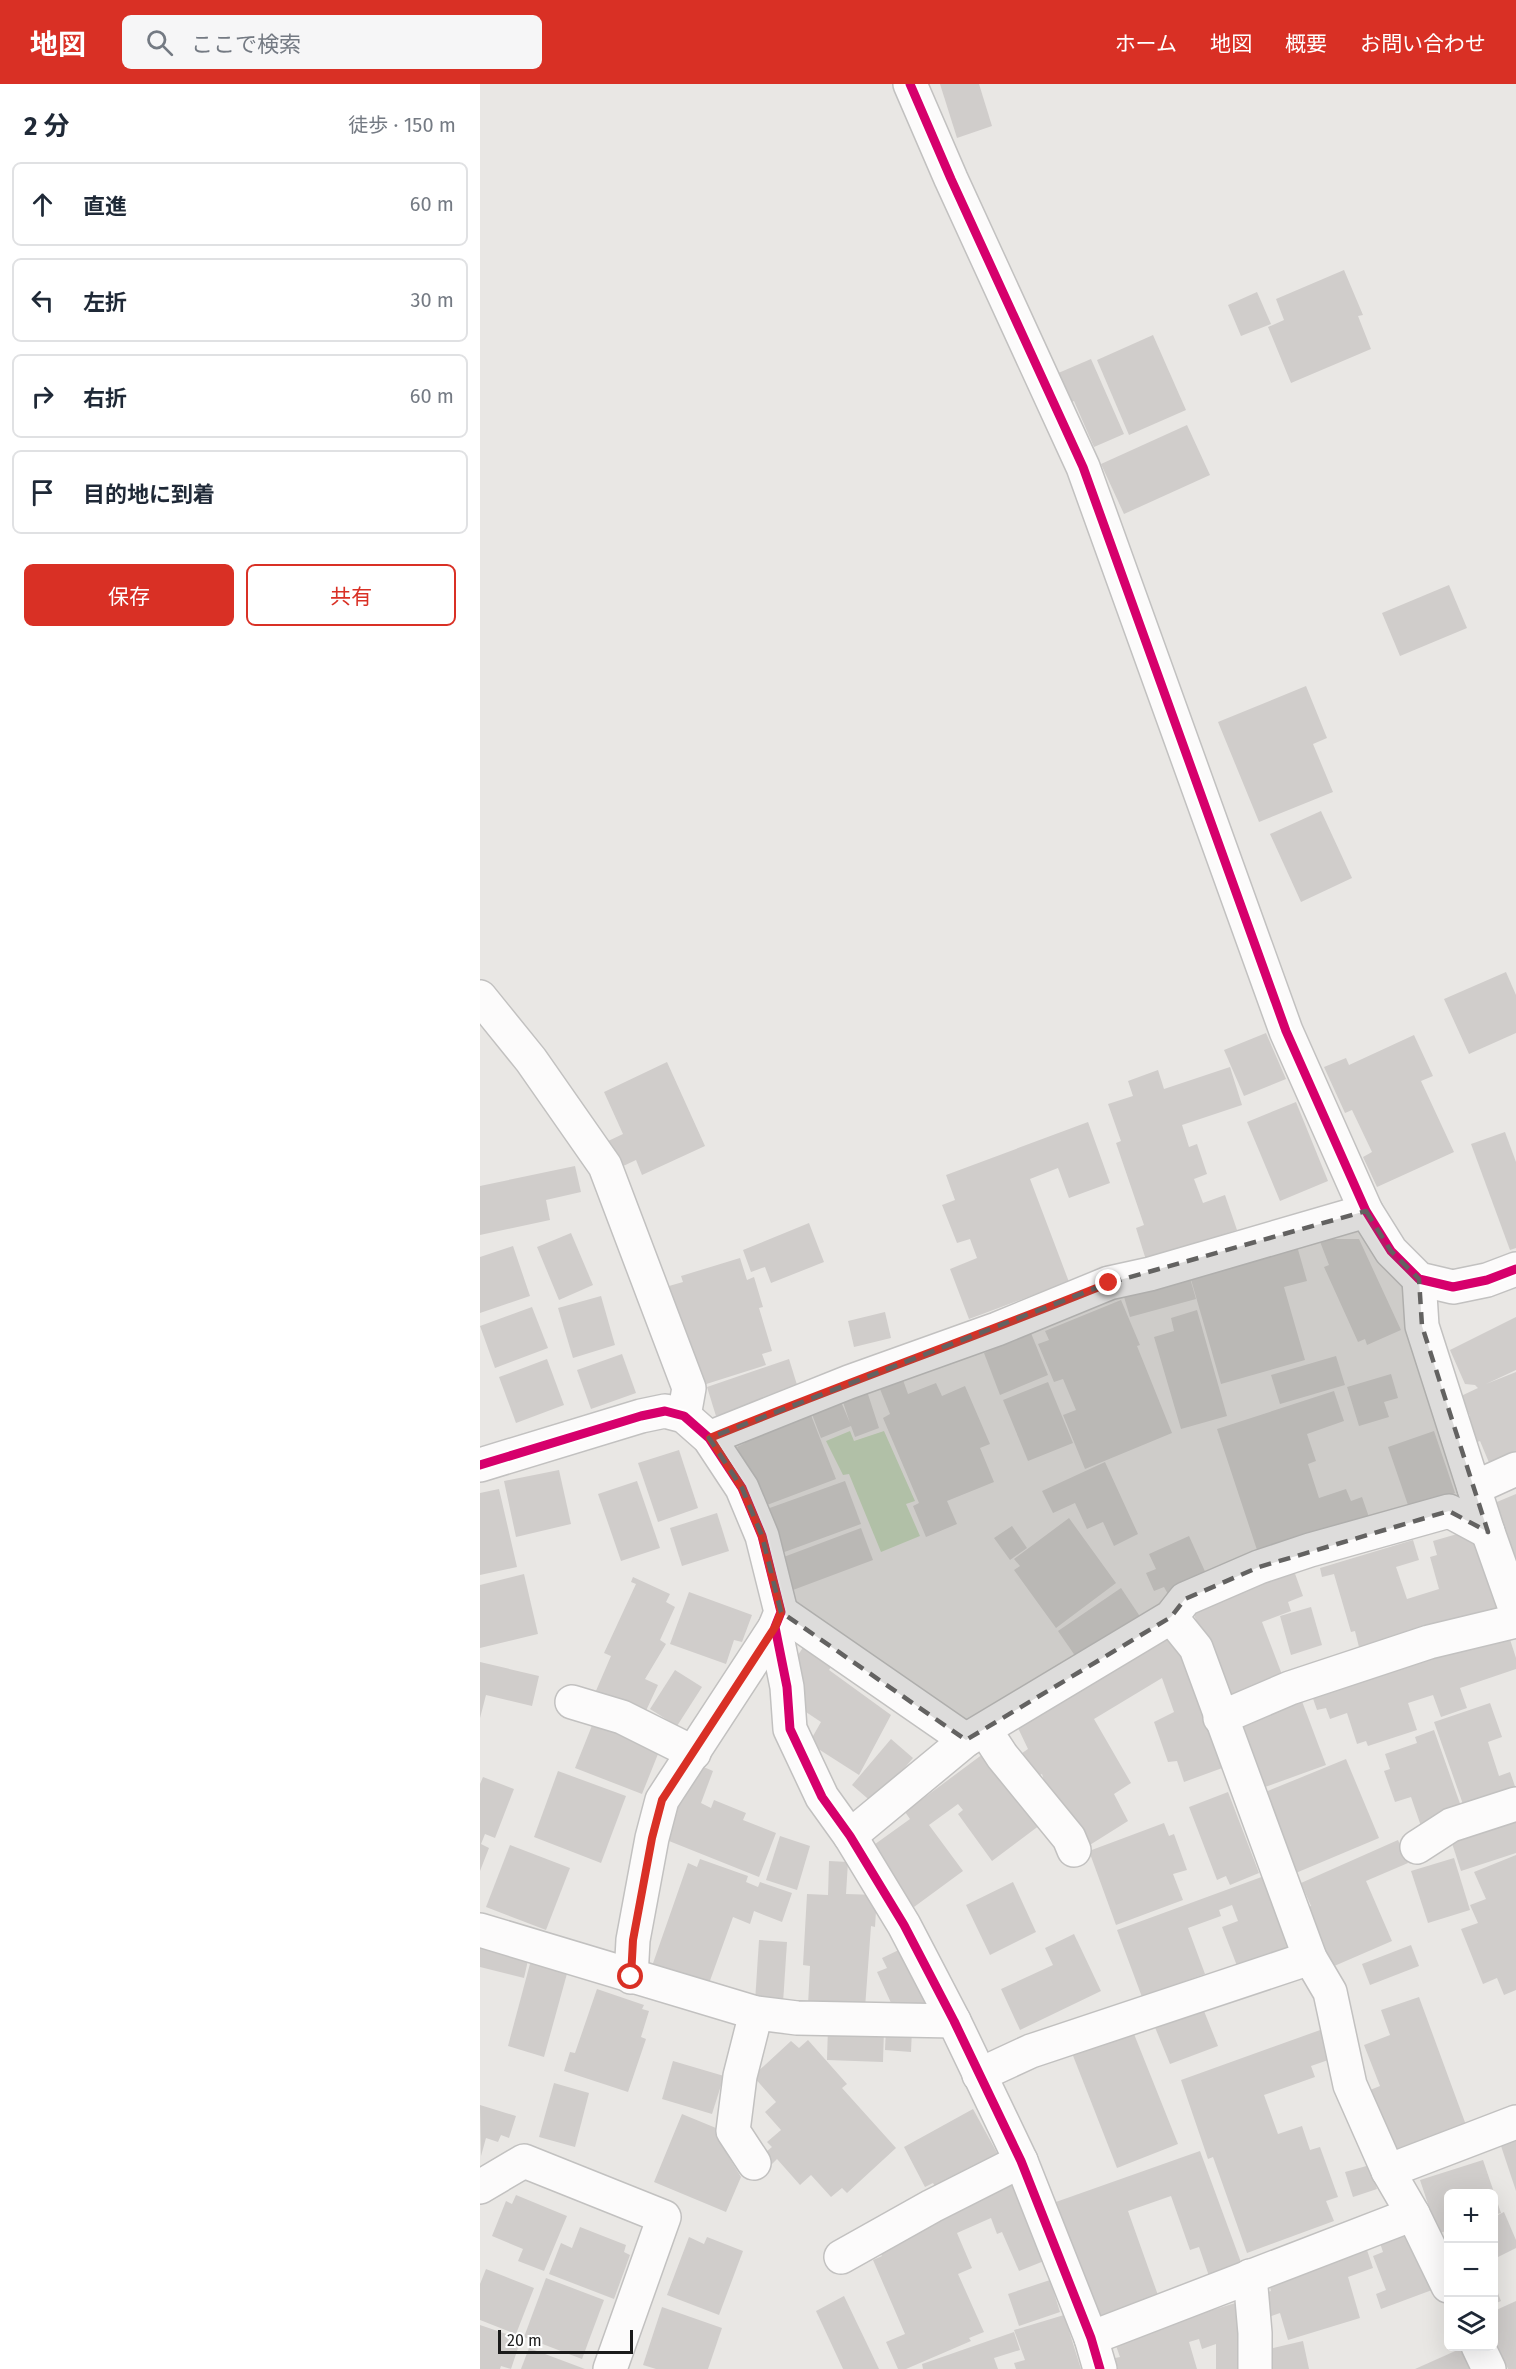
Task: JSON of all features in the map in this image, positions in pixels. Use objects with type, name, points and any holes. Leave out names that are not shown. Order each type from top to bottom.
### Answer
[{"type":"street","points":[[910,84],[1083,467],[1286,1030],[1366,1211],[1391,1251],[1419,1279],[1453,1287],[1487,1280],[1516,1269]]},
{"type":"street","points":[[480,997],[531,1059],[605,1166],[689,1388],[684,1416]]},
{"type":"street","points":[[710,1438],[849,1382],[997,1329],[1109,1283],[1150,1274],[1366,1211]]},
{"type":"street","points":[[1419,1279],[1422,1326],[1488,1532],[1516,1611]]},
{"type":"street","points":[[480,1465],[641,1416],[665,1412],[684,1416],[710,1438],[746,1497],[762,1536],[778,1620],[790,1729],[822,1797],[850,1836],[904,1925],[954,2020],[1021,2161],[1091,2338],[1100,2369]]},
{"type":"street","points":[[1474,1488],[1516,1469]]},
{"type":"street","points":[[850,1836],[975,1735],[1170,1617],[1185,1599],[1259,1567],[1449,1511],[1488,1532]]},
{"type":"street","points":[[1170,1617],[1196,1648],[1310,1958],[1329,1992],[1350,2085],[1388,2171],[1413,2214],[1444,2276]]},
{"type":"street","points":[[778,1620],[975,1735],[1002,1756],[1069,1838],[1074,1850]]},
{"type":"street","points":[[631,1977],[633,1940],[652,1838],[662,1800],[778,1620]]},
{"type":"street","points":[[1220,1718],[1300,1684],[1429,1642],[1516,1621]]},
{"type":"street","points":[[572,1702],[622,1717],[694,1753]]},
{"type":"street","points":[[1417,1847],[1451,1825],[1516,1804]]},
{"type":"street","points":[[480,1930],[756,2013],[796,2018],[954,2020]]},
{"type":"street","points":[[980,2075],[1031,2052],[1310,1958]]},
{"type":"street","points":[[754,2163],[733,2131],[740,2076],[756,2013]]},
{"type":"street","points":[[1388,2171],[1516,2122]]},
{"type":"street","points":[[480,2187],[524,2161],[664,2217],[610,2369]]},
{"type":"street","points":[[841,2257],[932,2206],[1021,2161]]},
{"type":"street","points":[[1091,2338],[1413,2214]]},
{"type":"street","points":[[1250,2276],[1255,2333],[1255,2369]]},
{"type":"street","points":[[1480,2351],[1489,2369]]},
{"type":"highlighted area","points":[[1366,1211],[1391,1251],[1419,1279],[1422,1326],[1488,1532],[1449,1511],[1259,1567],[1185,1599],[1171,1617],[966,1740],[781,1612],[762,1536],[742,1488],[709,1438],[1109,1283]]},
{"type":"green space","points":[[850,1431],[854,1441],[884,1431],[915,1501],[906,1504],[920,1536],[881,1552],[849,1474],[843,1475],[826,1441]]},
{"type":"building","points":[[940,84],[979,84],[992,126],[957,138]]},
{"type":"building","points":[[1344,270],[1363,315],[1358,316],[1371,349],[1291,383],[1268,327],[1284,320],[1276,299]]},
{"type":"building","points":[[1257,292],[1271,324],[1241,336],[1228,305]]},
{"type":"building","points":[[1153,335],[1186,410],[1129,435],[1097,360]]},
{"type":"building","points":[[1091,359],[1124,434],[1094,447],[1074,401],[1068,403],[1056,374]]},
{"type":"building","points":[[1187,425],[1210,475],[1124,514],[1101,464]]},
{"type":"building","points":[[1449,585],[1467,628],[1400,656],[1382,613]]},
{"type":"building","points":[[1306,686],[1327,738],[1313,744],[1333,792],[1259,822],[1218,722]]},
{"type":"building","points":[[1321,811],[1352,878],[1301,902],[1270,834]]},
{"type":"building","points":[[1506,972],[1516,995],[1516,1033],[1469,1054],[1444,999]]},
{"type":"building","points":[[1266,1033],[1286,1079],[1244,1096],[1224,1050]]},
{"type":"building","points":[[1414,1035],[1433,1076],[1421,1081],[1454,1152],[1377,1187],[1363,1157],[1372,1152],[1352,1110],[1345,1113],[1324,1067],[1346,1058],[1349,1065]]},
{"type":"building","points":[[667,1062],[705,1146],[642,1175],[636,1160],[619,1168],[606,1142],[623,1134],[604,1092]]},
{"type":"building","points":[[1230,1067],[1242,1105],[1182,1125],[1189,1147],[1197,1144],[1207,1174],[1194,1179],[1203,1203],[1225,1195],[1237,1230],[1146,1260],[1136,1228],[1144,1225],[1116,1143],[1121,1141],[1108,1104],[1133,1096],[1128,1081],[1158,1070],[1164,1089]]},
{"type":"building","points":[[1296,1102],[1328,1181],[1280,1201],[1247,1122]]},
{"type":"building","points":[[1088,1122],[1110,1183],[1069,1198],[1058,1168],[1030,1179],[1069,1282],[969,1319],[950,1269],[977,1258],[970,1239],[957,1243],[942,1205],[955,1200],[946,1175]]},
{"type":"building","points":[[1505,1132],[1516,1162],[1516,1248],[1510,1250],[1471,1144]]},
{"type":"building","points":[[575,1166],[581,1192],[546,1200],[550,1220],[480,1235],[480,1186]]},
{"type":"building","points":[[809,1223],[824,1262],[771,1283],[765,1267],[751,1272],[743,1250]]},
{"type":"building","points":[[571,1233],[593,1285],[559,1300],[537,1247]]},
{"type":"building","points":[[1319,1239],[1359,1239],[1401,1330],[1367,1345],[1365,1339],[1358,1342],[1324,1267],[1329,1265]]},
{"type":"building","points":[[513,1246],[530,1296],[480,1313],[480,1257]]},
{"type":"building","points":[[1297,1246],[1307,1281],[1284,1287],[1305,1360],[1221,1384],[1190,1276]]},
{"type":"building","points":[[740,1258],[747,1280],[754,1277],[763,1307],[759,1308],[772,1351],[762,1354],[766,1365],[700,1386],[669,1286],[683,1282],[681,1276]]},
{"type":"building","points":[[1190,1278],[1196,1299],[1130,1317],[1124,1297]]},
{"type":"building","points":[[601,1296],[615,1345],[573,1358],[558,1308]]},
{"type":"building","points":[[1121,1300],[1172,1433],[1085,1469],[1063,1415],[1076,1410],[1063,1379],[1054,1382],[1038,1344],[1049,1340],[1045,1331]]},
{"type":"building","points":[[532,1307],[548,1348],[495,1368],[480,1326]]},
{"type":"building","points":[[1197,1310],[1227,1416],[1181,1429],[1154,1337],[1174,1331],[1171,1318]]},
{"type":"building","points":[[885,1312],[891,1338],[854,1347],[848,1321]]},
{"type":"building","points":[[1516,1317],[1516,1370],[1486,1384],[1516,1372],[1516,1463],[1493,1472],[1480,1441],[1475,1443],[1465,1419],[1470,1416],[1461,1396],[1478,1388],[1475,1385],[1465,1384],[1450,1350]]},
{"type":"building","points":[[1031,1333],[1048,1375],[1000,1395],[984,1353]]},
{"type":"building","points":[[622,1354],[636,1393],[591,1409],[577,1370]]},
{"type":"building","points":[[1336,1356],[1345,1385],[1280,1404],[1271,1375]]},
{"type":"building","points":[[547,1359],[564,1405],[516,1423],[499,1377]]},
{"type":"building","points":[[789,1359],[798,1388],[716,1416],[707,1387]]},
{"type":"building","points":[[1391,1374],[1398,1398],[1384,1402],[1389,1417],[1359,1426],[1347,1387]]},
{"type":"building","points":[[903,1380],[908,1394],[936,1383],[942,1396],[965,1386],[990,1444],[980,1448],[994,1482],[947,1501],[957,1524],[926,1537],[913,1506],[919,1503],[883,1418],[890,1414],[880,1389]]},
{"type":"building","points":[[1048,1382],[1073,1443],[1028,1461],[1003,1400]]},
{"type":"building","points":[[866,1388],[879,1428],[855,1437],[851,1426],[821,1438],[810,1409],[839,1397],[850,1423],[841,1396]]},
{"type":"building","points":[[1334,1391],[1344,1421],[1307,1434],[1316,1461],[1308,1464],[1319,1498],[1346,1489],[1351,1501],[1362,1497],[1370,1520],[1259,1556],[1217,1429]]},
{"type":"building","points":[[809,1410],[836,1479],[767,1505],[759,1485],[753,1488],[737,1447],[745,1443],[742,1436]]},
{"type":"building","points":[[1434,1431],[1455,1493],[1409,1508],[1388,1447]]},
{"type":"building","points":[[679,1450],[698,1508],[658,1522],[638,1463]]},
{"type":"building","points":[[1105,1462],[1138,1534],[1114,1546],[1103,1522],[1087,1529],[1075,1503],[1053,1513],[1042,1491]]},
{"type":"building","points":[[559,1470],[571,1524],[516,1537],[504,1481]]},
{"type":"building","points":[[637,1481],[660,1548],[621,1561],[598,1494]]},
{"type":"building","points":[[845,1481],[861,1524],[779,1554],[764,1510]]},
{"type":"building","points":[[499,1489],[517,1567],[480,1575],[480,1493]]},
{"type":"building","points":[[1516,1494],[1516,1563],[1492,1504]]},
{"type":"building","points":[[717,1513],[729,1551],[682,1566],[670,1528]]},
{"type":"building","points":[[1069,1518],[1116,1583],[1056,1628],[1014,1570],[1020,1566],[1014,1559]]},
{"type":"building","points":[[1012,1526],[1027,1548],[1010,1560],[994,1538]]},
{"type":"building","points":[[861,1528],[873,1560],[793,1590],[781,1558]]},
{"type":"building","points":[[1478,1528],[1504,1613],[1361,1655],[1355,1631],[1351,1632],[1334,1574],[1322,1577],[1320,1568],[1413,1540],[1419,1560],[1396,1567],[1407,1599],[1439,1589],[1430,1557],[1437,1555],[1433,1541]]},
{"type":"building","points":[[1189,1536],[1208,1578],[1169,1596],[1164,1587],[1154,1591],[1146,1573],[1156,1569],[1149,1554]]},
{"type":"building","points":[[1293,1568],[1303,1596],[1288,1602],[1291,1611],[1262,1622],[1286,1685],[1229,1706],[1191,1607]]},
{"type":"building","points":[[524,1574],[538,1634],[480,1648],[480,1585]]},
{"type":"building","points":[[633,1577],[670,1594],[666,1602],[675,1607],[660,1640],[666,1644],[645,1679],[658,1685],[644,1715],[595,1693],[611,1656],[604,1653],[636,1584],[631,1582]]},
{"type":"building","points":[[1121,1588],[1141,1618],[1078,1660],[1058,1631]]},
{"type":"building","points":[[689,1592],[752,1615],[742,1642],[734,1640],[726,1664],[670,1644]]},
{"type":"building","points":[[1311,1607],[1322,1645],[1291,1655],[1280,1616]]},
{"type":"building","points":[[1506,1627],[1516,1658],[1516,1669],[1460,1688],[1467,1708],[1441,1717],[1433,1695],[1408,1703],[1417,1730],[1368,1746],[1366,1741],[1357,1744],[1347,1713],[1330,1719],[1326,1708],[1317,1710],[1310,1690]]},
{"type":"building","points":[[1164,1636],[1177,1651],[1185,1650],[1225,1767],[1184,1782],[1177,1761],[1168,1762],[1154,1722],[1174,1712],[1162,1678],[1094,1719],[1131,1783],[1114,1794],[1128,1821],[1085,1848],[1046,1787],[1042,1774],[1029,1780],[1015,1758],[1028,1749],[1018,1728]]},
{"type":"building","points":[[804,1646],[833,1664],[829,1670],[891,1715],[859,1775],[809,1743],[821,1722],[803,1710],[794,1661]]},
{"type":"building","points":[[480,1662],[539,1676],[532,1706],[486,1695],[480,1718]]},
{"type":"building","points":[[675,1670],[702,1687],[677,1726],[650,1709]]},
{"type":"building","points":[[1300,1696],[1326,1765],[1257,1790],[1231,1720]]},
{"type":"building","points":[[1490,1703],[1502,1737],[1488,1742],[1499,1776],[1510,1772],[1516,1789],[1465,1810],[1434,1722]]},
{"type":"building","points":[[593,1723],[660,1749],[642,1794],[575,1768]]},
{"type":"building","points":[[1434,1730],[1463,1812],[1421,1826],[1411,1797],[1395,1802],[1384,1771],[1390,1769],[1385,1754],[1417,1743],[1415,1737]]},
{"type":"building","points":[[891,1739],[913,1758],[874,1804],[852,1785]]},
{"type":"building","points":[[987,1751],[1040,1825],[992,1861],[958,1814],[963,1810],[958,1804],[929,1825],[963,1871],[914,1907],[871,1847],[910,1819],[905,1812]]},
{"type":"building","points":[[1346,1759],[1379,1838],[1291,1875],[1258,1795]]},
{"type":"building","points":[[694,1763],[713,1771],[701,1803],[711,1808],[714,1800],[746,1813],[743,1820],[776,1833],[759,1877],[664,1839]]},
{"type":"building","points":[[558,1771],[626,1796],[601,1863],[534,1837]]},
{"type":"building","points":[[483,1777],[514,1789],[495,1838],[485,1834],[481,1844],[489,1848],[480,1871],[480,1784]]},
{"type":"building","points":[[1228,1792],[1259,1873],[1230,1885],[1226,1876],[1217,1880],[1189,1807]]},
{"type":"building","points":[[1516,1812],[1516,1853],[1461,1871],[1449,1834]]},
{"type":"building","points":[[1164,1823],[1169,1836],[1174,1834],[1187,1870],[1173,1874],[1183,1900],[1116,1925],[1089,1851]]},
{"type":"building","points":[[780,1836],[810,1846],[797,1890],[766,1880]]},
{"type":"building","points":[[1398,1840],[1408,1863],[1366,1881],[1392,1941],[1332,1967],[1305,1908],[1311,1906],[1301,1883]]},
{"type":"building","points":[[510,1845],[570,1868],[546,1930],[486,1907]]},
{"type":"building","points":[[1516,1855],[1516,1990],[1504,1995],[1497,1978],[1483,1984],[1461,1929],[1478,1923],[1470,1905],[1486,1899],[1474,1872]]},
{"type":"building","points":[[1454,1858],[1470,1910],[1428,1923],[1411,1871]]},
{"type":"building","points":[[700,1859],[748,1876],[746,1882],[758,1887],[760,1882],[792,1893],[782,1922],[754,1911],[750,1924],[733,1917],[707,1989],[651,1969],[688,1863],[697,1867]]},
{"type":"building","points":[[829,1861],[848,1862],[846,1894],[877,1895],[875,1927],[871,1926],[865,2008],[808,2005],[810,1966],[803,1965],[807,1894],[828,1895]]},
{"type":"building","points":[[1267,1875],[1295,1951],[1239,1971],[1222,1927],[1238,1921],[1232,1905],[1219,1910],[1221,1916],[1188,1928],[1205,1974],[1142,1997],[1117,1930]]},
{"type":"building","points":[[1013,1882],[1036,1932],[990,1955],[966,1905]]},
{"type":"building","points":[[1074,1934],[1101,1991],[1020,2030],[1001,1989],[1053,1965],[1045,1948]]},
{"type":"building","points":[[759,1940],[787,1942],[783,2003],[755,2002]]},
{"type":"building","points":[[480,1944],[529,1956],[524,1978],[480,1967]]},
{"type":"building","points":[[1411,1945],[1419,1966],[1370,1985],[1362,1964]]},
{"type":"building","points":[[905,1947],[929,2001],[897,2016],[877,1972],[887,1968],[882,1958]]},
{"type":"building","points":[[531,1960],[568,1970],[544,2057],[508,2046]]},
{"type":"building","points":[[597,1989],[644,2005],[642,2009],[649,2011],[641,2037],[646,2039],[628,2092],[564,2071],[570,2052],[575,2053]]},
{"type":"building","points":[[1419,1997],[1466,2125],[1392,2151],[1370,2090],[1380,2086],[1364,2045],[1390,2035],[1381,2010]]},
{"type":"building","points":[[1200,2001],[1218,2046],[1170,2064],[1152,2020]]},
{"type":"building","points":[[1130,2024],[1178,2144],[1117,2168],[1070,2048]]},
{"type":"building","points":[[828,2027],[884,2029],[883,2062],[827,2060]]},
{"type":"building","points":[[886,2028],[912,2029],[911,2052],[885,2050]]},
{"type":"building","points":[[1323,2029],[1334,2058],[1311,2066],[1315,2077],[1264,2095],[1278,2134],[1302,2126],[1310,2150],[1320,2147],[1338,2197],[1326,2201],[1334,2221],[1247,2253],[1213,2157],[1208,2159],[1181,2080]]},
{"type":"building","points":[[808,2040],[847,2084],[842,2088],[896,2148],[847,2193],[842,2188],[831,2197],[811,2175],[800,2185],[777,2159],[770,2166],[761,2156],[772,2147],[767,2142],[781,2130],[765,2112],[776,2102],[753,2076],[791,2041],[799,2048]]},
{"type":"building","points":[[673,2061],[724,2076],[712,2114],[662,2099]]},
{"type":"building","points":[[554,2083],[589,2093],[575,2147],[539,2137]]},
{"type":"building","points":[[480,2105],[516,2116],[509,2138],[501,2135],[498,2142],[486,2138],[481,2156]]},
{"type":"building","points":[[973,2109],[1001,2160],[939,2194],[933,2183],[925,2187],[904,2147]]},
{"type":"building","points":[[682,2114],[716,2128],[727,2154],[741,2177],[726,2212],[654,2182]]},
{"type":"building","points":[[1516,2141],[1516,2191],[1501,2146]]},
{"type":"building","points":[[1200,2151],[1242,2265],[1209,2276],[1199,2247],[1190,2250],[1171,2196],[1128,2211],[1159,2298],[1095,2320],[1053,2203]]},
{"type":"building","points":[[1483,2160],[1493,2189],[1444,2189],[1444,2232],[1438,2234],[1420,2180]]},
{"type":"building","points":[[1370,2165],[1377,2189],[1353,2197],[1345,2172]]},
{"type":"building","points":[[1015,2181],[1049,2259],[1019,2271],[1002,2232],[997,2234],[991,2218],[957,2233],[972,2268],[958,2274],[984,2332],[969,2338],[971,2341],[906,2369],[898,2369],[886,2342],[905,2334],[873,2260],[882,2256],[878,2250]]},
{"type":"building","points":[[516,2195],[567,2216],[544,2271],[518,2261],[523,2249],[492,2236],[506,2201],[512,2204]]},
{"type":"building","points":[[1504,2212],[1516,2240],[1516,2248],[1498,2257],[1498,2243],[1498,2215]]},
{"type":"building","points":[[580,2227],[626,2245],[624,2252],[630,2255],[614,2299],[549,2274],[561,2243],[572,2248]]},
{"type":"building","points":[[1410,2231],[1432,2290],[1381,2309],[1376,2294],[1386,2290],[1373,2256],[1383,2252],[1380,2243]]},
{"type":"building","points":[[689,2237],[704,2244],[707,2237],[743,2251],[719,2315],[667,2295]]},
{"type":"building","points":[[1367,2250],[1373,2268],[1348,2277],[1360,2318],[1288,2340],[1280,2313],[1266,2318],[1258,2295],[1271,2291],[1268,2280]]},
{"type":"building","points":[[486,2269],[534,2288],[516,2334],[480,2320],[480,2284]]},
{"type":"building","points":[[546,2278],[604,2300],[582,2359],[524,2337]]},
{"type":"building","points":[[1050,2280],[1060,2312],[1019,2326],[1008,2294]]},
{"type":"building","points":[[844,2296],[879,2369],[843,2369],[816,2311]]},
{"type":"building","points":[[1242,2301],[1244,2369],[1216,2369],[1216,2344],[1202,2349],[1199,2339],[1189,2342],[1197,2369],[1118,2369],[1115,2358],[1120,2357],[1114,2340]]},
{"type":"building","points":[[1516,2301],[1516,2369],[1508,2369],[1498,2347],[1498,2309]]},
{"type":"building","points":[[662,2307],[722,2328],[708,2369],[656,2369],[643,2365]]},
{"type":"building","points":[[1064,2315],[1081,2369],[1016,2369],[1014,2363],[1025,2360],[1014,2330]]},
{"type":"building","points":[[480,2325],[521,2339],[511,2369],[501,2366],[500,2369],[480,2369]]},
{"type":"building","points":[[1014,2332],[1020,2350],[994,2358],[998,2369],[923,2369],[922,2364]]},
{"type":"building","points":[[1303,2341],[1309,2369],[1266,2369],[1261,2351]]},
{"type":"building","points":[[529,2348],[585,2369],[521,2369]]},
{"type":"building","points":[[1455,2351],[1463,2351],[1471,2369],[1415,2369]]},
{"type":"cycle path","points":[[910,84],[1083,467],[1286,1031],[1366,1211],[1391,1251],[1419,1279],[1453,1287],[1487,1280],[1516,1269]]},
{"type":"cycle path","points":[[480,1465],[641,1416],[665,1411],[684,1416],[709,1438],[742,1488],[762,1536],[781,1612],[775,1627],[787,1687],[790,1729],[822,1797],[850,1836],[904,1925],[954,2021],[1021,2161],[1091,2338],[1100,2369]]},
{"type":"route","points":[[631,1977],[633,1940],[652,1838],[662,1800],[722,1711],[775,1627],[781,1612],[762,1536],[742,1488],[710,1438],[849,1382],[997,1329],[1109,1283]]}]
